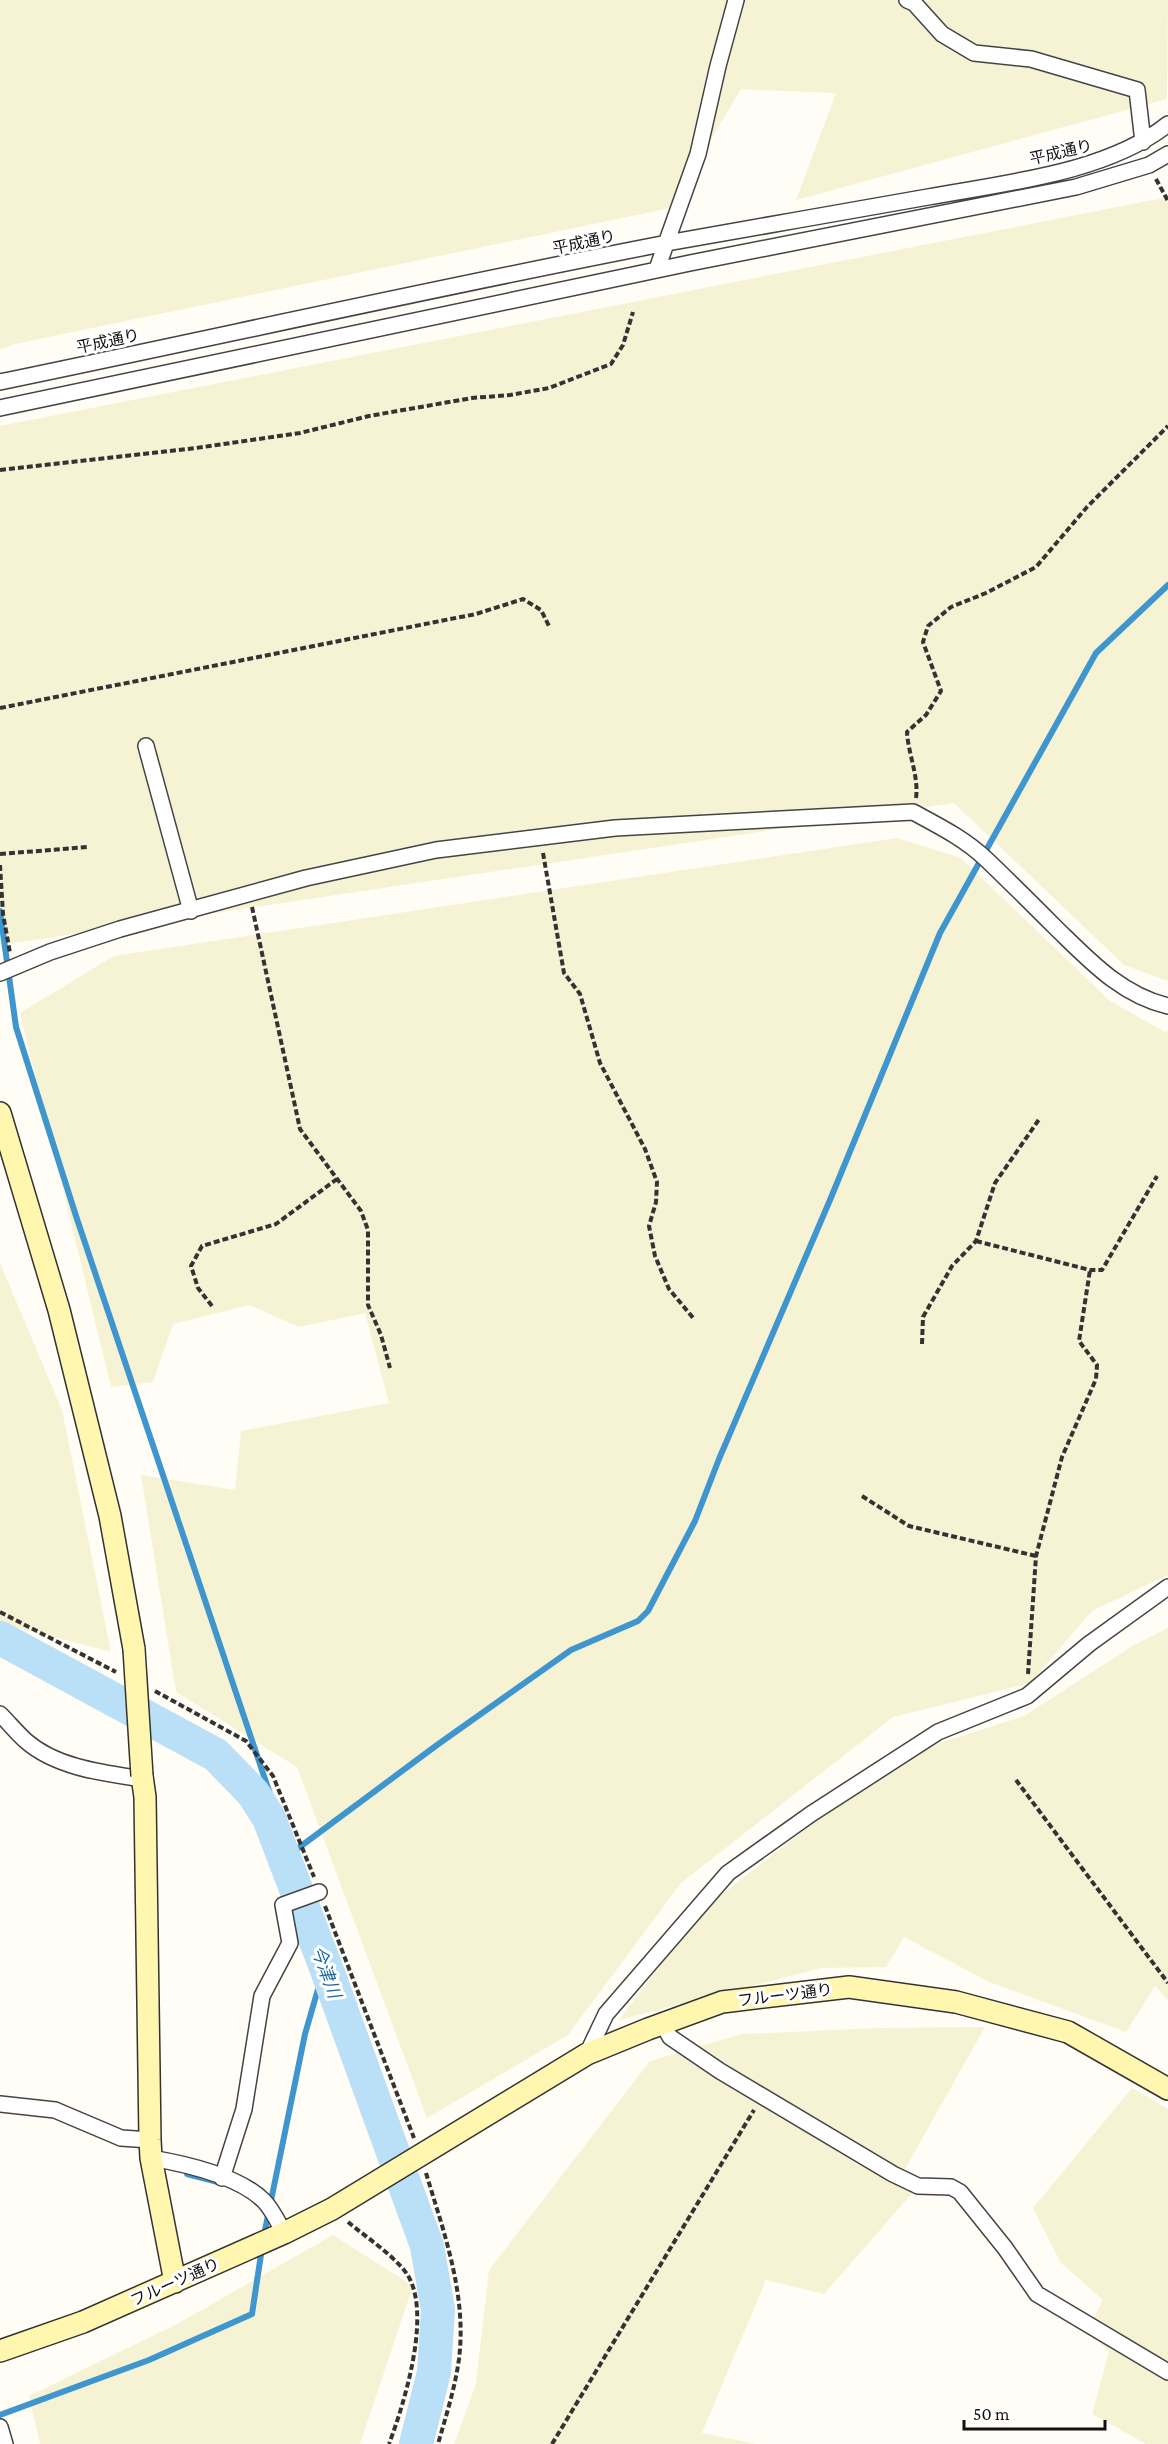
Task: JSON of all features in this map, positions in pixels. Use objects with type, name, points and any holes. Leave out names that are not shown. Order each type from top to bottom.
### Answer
[{"type":"street","points":[[657,269],[698,154],[736,0]]},
{"type":"street","points":[[907,0],[914,3],[942,34],[974,53],[1031,58],[1137,90],[1143,142]]},
{"type":"street","name":"平成通り","points":[[0,382],[666,243],[1072,169],[1104,160],[1143,142],[1168,124]]},
{"type":"street","points":[[0,408],[657,269],[1065,190],[1119,176],[1149,165],[1168,154]]},
{"type":"street","points":[[146,746],[191,910]]},
{"type":"street","points":[[6,971],[51,952],[191,910],[381,861],[436,850],[615,828],[914,812],[954,834],[985,858],[1101,972],[1131,992],[1168,1006]]},
{"type":"street","points":[[0,1113],[62,1322],[110,1516],[134,1649],[145,1797],[151,2149],[175,2282]]},
{"type":"street","points":[[586,2054],[606,2014],[728,1873],[811,1814],[938,1732],[1027,1696],[1089,1644],[1168,1587]]},
{"type":"street","points":[[0,1714],[27,1742],[45,1754],[68,1764],[142,1778]]},
{"type":"street","points":[[222,2178],[244,2109],[262,1996],[290,1943],[283,1905],[320,1892]]},
{"type":"street","name":"フルーツ通り","points":[[0,2351],[83,2322],[284,2232],[338,2204],[420,2156],[586,2054],[722,2002],[849,1987],[956,2002],[1068,2032],[1168,2089]]},
{"type":"street","points":[[663,2024],[670,2037],[893,2174],[918,2186],[951,2187],[960,2192],[1005,2248],[1037,2294],[1168,2372]]},
{"type":"street","points":[[0,2104],[55,2109],[121,2138],[246,2187],[266,2202],[284,2232]]},
{"type":"street","points":[[0,2427],[6,2444]]},
{"type":"path","points":[[1149,165],[1168,201]]},
{"type":"path","points":[[0,470],[196,448],[300,433],[369,416],[472,398],[510,395],[549,388],[611,364],[623,345],[633,312]]},
{"type":"path","points":[[914,812],[917,790],[907,732],[926,714],[941,692],[923,642],[928,626],[951,607],[986,593],[1036,567],[1087,507],[1168,426]]},
{"type":"path","points":[[0,708],[476,614],[523,599],[541,610],[550,628]]},
{"type":"path","points":[[541,837],[564,973],[580,994],[600,1063],[645,1149],[657,1182],[656,1202],[649,1226],[655,1256],[669,1289],[694,1319]]},
{"type":"path","points":[[0,854],[88,846]]},
{"type":"path","points":[[0,864],[6,971]]},
{"type":"path","points":[[249,895],[300,1129],[361,1211],[368,1230],[368,1305],[381,1335],[390,1368]]},
{"type":"path","points":[[922,1344],[923,1317],[952,1266],[976,1241],[995,1183],[1040,1118]]},
{"type":"path","points":[[976,1241],[1090,1270],[1102,1270],[1157,1176]]},
{"type":"path","points":[[212,1306],[198,1288],[191,1266],[202,1246],[276,1224],[337,1179]]},
{"type":"path","points":[[1027,1696],[1036,1556],[1062,1457],[1096,1379],[1097,1365],[1079,1341],[1090,1270]]},
{"type":"path","points":[[862,1496],[909,1526],[1036,1556]]},
{"type":"path","points":[[0,1612],[124,1676]]},
{"type":"path","points":[[152,1689],[246,1741],[273,1776],[320,1892],[420,2156],[452,2261],[460,2313],[459,2358],[451,2401],[438,2444]]},
{"type":"path","points":[[1016,1780],[1168,1983]]},
{"type":"path","points":[[552,2444],[763,2096]]},
{"type":"path","points":[[338,2204],[405,2271],[411,2284],[417,2312],[414,2361],[402,2411],[390,2444]]},
{"type":"shaded area","points":[[0,0],[1168,0],[1167,99],[796,200],[836,93],[741,89],[670,208],[15,344],[0,350]]},
{"type":"shaded area","points":[[1168,197],[1168,981],[1124,965],[954,803],[0,945],[0,426]]},
{"type":"shaded area","points":[[897,838],[961,858],[1110,1001],[1165,1032],[1168,1030],[1168,1575],[1092,1611],[1030,1683],[893,1717],[681,1883],[568,2035],[427,2118],[297,1767],[176,1692],[141,1475],[235,1490],[241,1431],[389,1403],[365,1313],[299,1327],[249,1305],[173,1324],[153,1382],[111,1387],[20,1013],[114,956]]},
{"type":"shaded area","points":[[0,1263],[62,1410],[111,1652],[0,1623]]},
{"type":"shaded area","points":[[1168,1628],[1168,2000],[1155,1986],[1126,2032],[989,1982],[904,1937],[886,1967],[822,1968],[619,2020],[703,1909],[830,1810],[933,1745],[1024,1716],[1134,1645]]},
{"type":"shaded area","points":[[985,2027],[904,2171],[914,2191],[824,2294],[766,2280],[702,2433],[756,2444],[454,2444],[476,2384],[489,2270],[650,2061],[742,2034],[880,2028]]},
{"type":"shaded area","points":[[1132,2088],[1168,2109],[1168,2444],[1146,2444],[1092,2414],[1109,2351],[1086,2332],[1103,2300],[1061,2263],[1033,2208]]},
{"type":"shaded area","points":[[333,2235],[413,2286],[360,2444],[40,2444],[29,2396],[177,2324]]},
{"type":"waterway","points":[[285,1858],[437,1745],[571,1650],[638,1621],[648,1611],[695,1521],[940,933],[1096,653],[1168,585]]},
{"type":"waterway","points":[[0,911],[16,1027],[76,1216],[273,1803],[294,1853]]},
{"type":"waterway","name":"今津川","points":[[0,1638],[216,1755],[253,1793],[269,1818],[427,2246],[438,2310],[434,2372],[416,2444]]},
{"type":"waterway","points":[[264,2235],[305,2034],[325,1965]]},
{"type":"waterway","points":[[187,2174],[218,2182]]},
{"type":"waterway","points":[[0,2415],[149,2360],[252,2314],[262,2248]]}]
